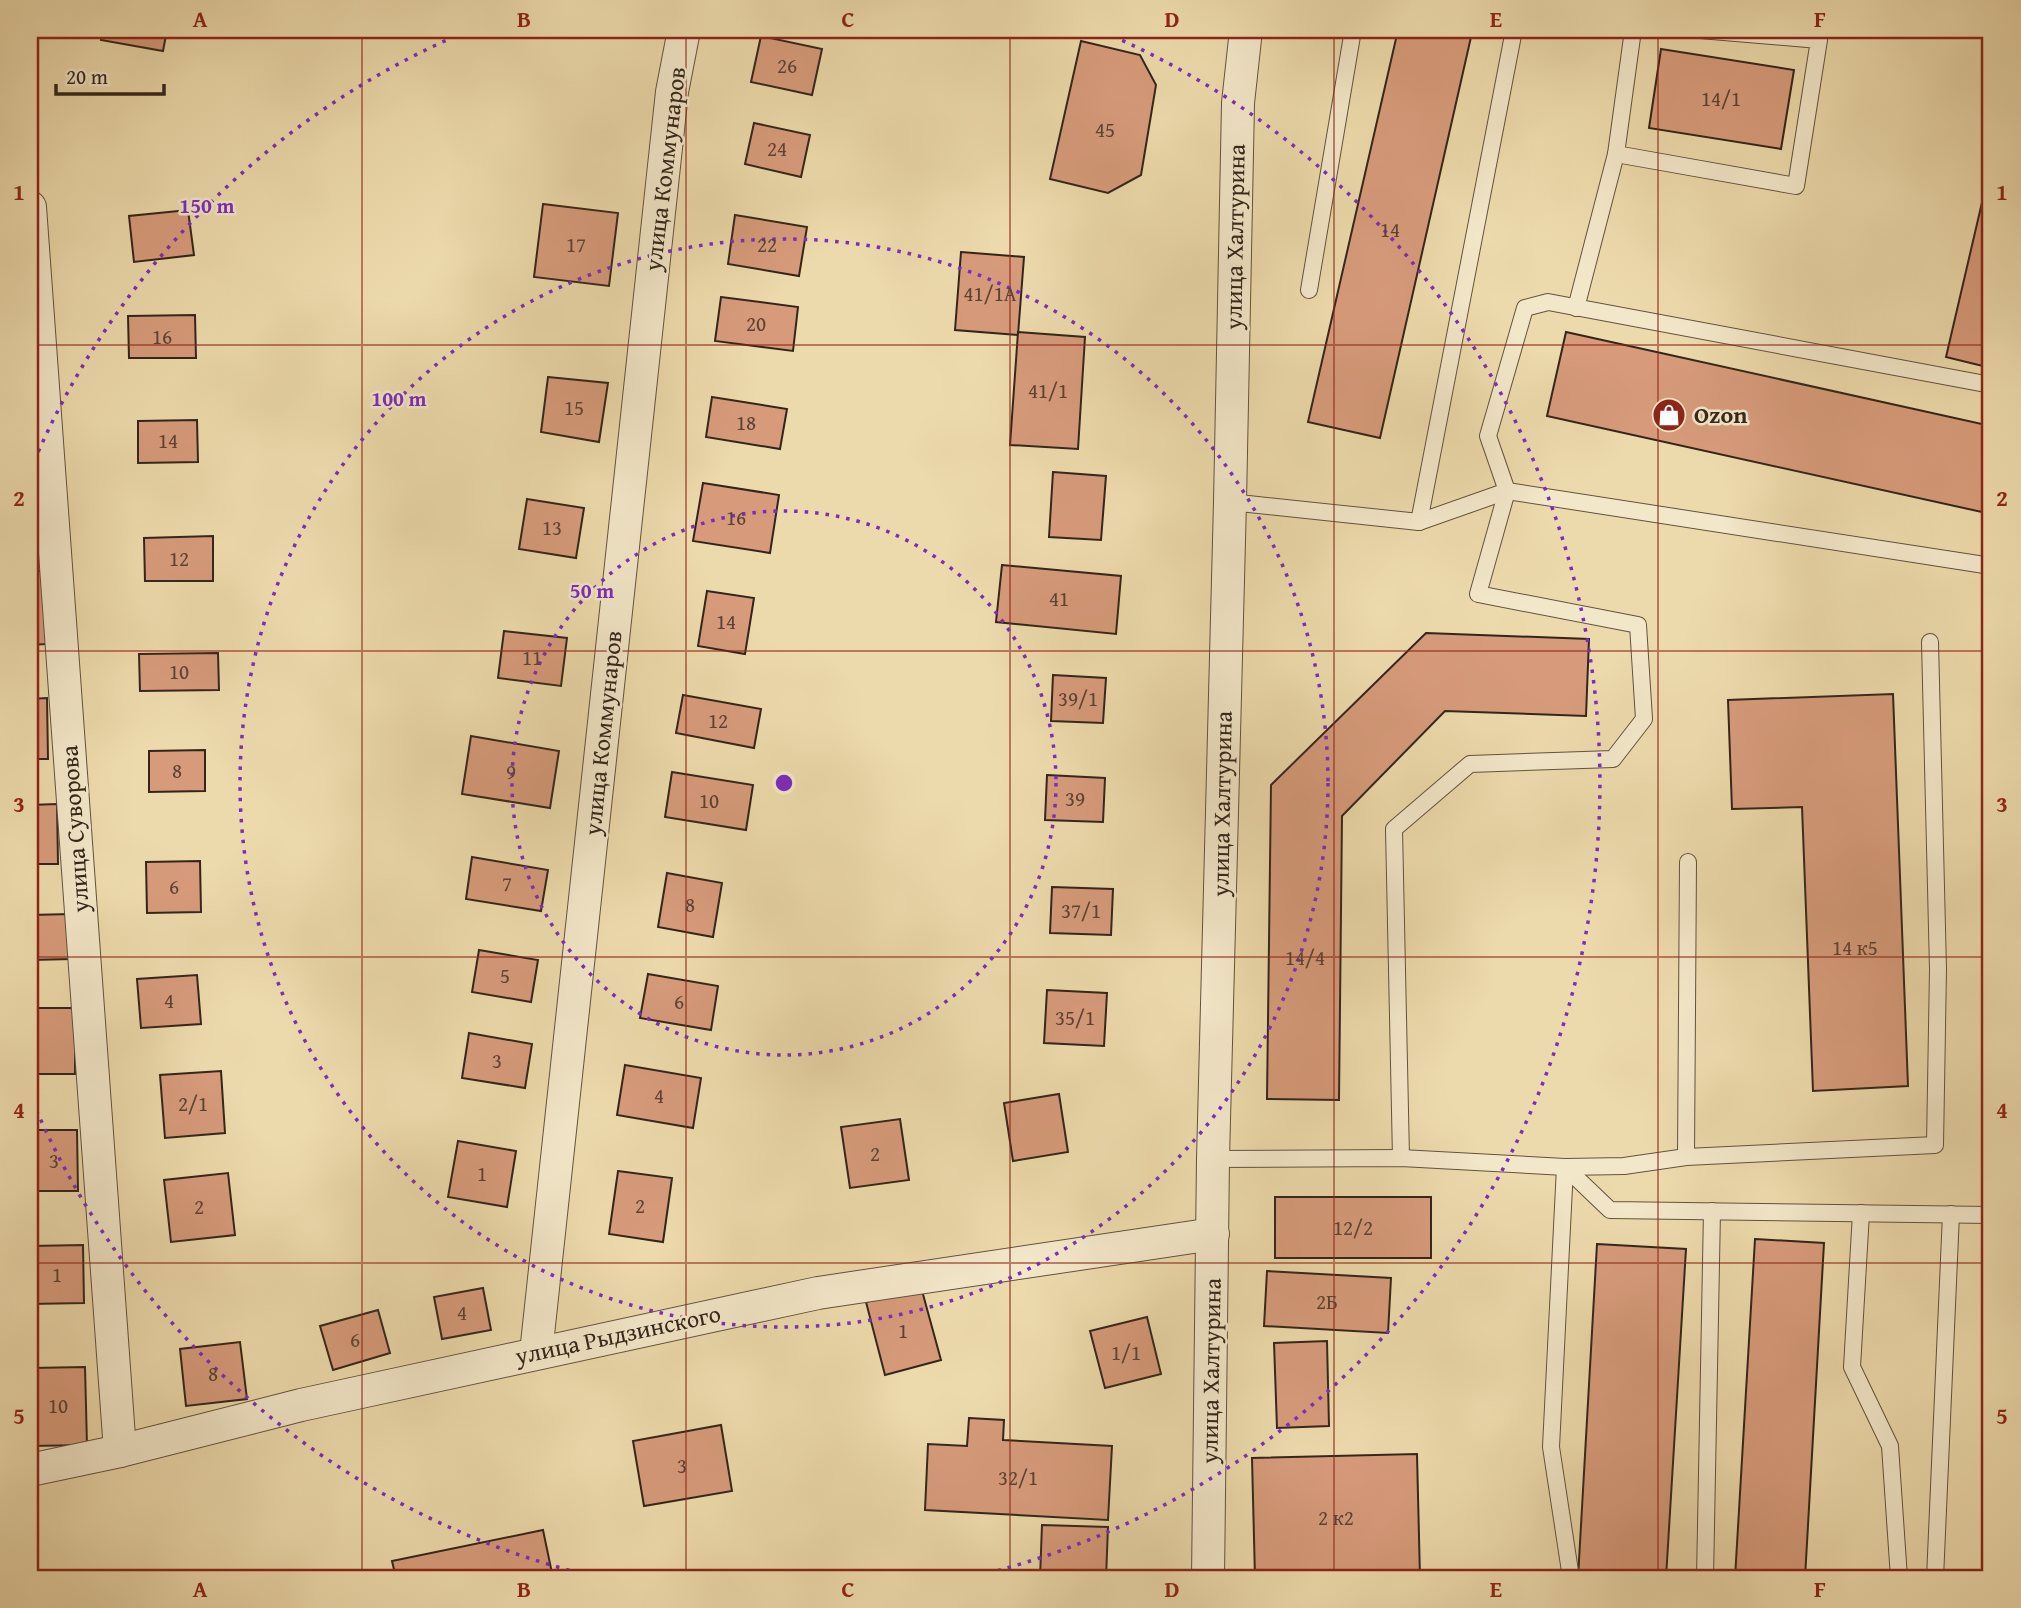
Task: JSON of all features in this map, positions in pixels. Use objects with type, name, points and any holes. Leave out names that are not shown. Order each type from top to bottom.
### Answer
[{"type":"street","name":"улица Коммунаров","points":[[536,1353],[672,92],[684,30]]},
{"type":"street","name":"улица Халтурина","points":[[1208,1578],[1213,1159],[1238,103],[1246,30]]},
{"type":"street","name":"улица Суворова","points":[[30,207],[120,1451]]},
{"type":"street","name":"улица Рыдзинского","points":[[30,1470],[120,1451],[301,1405],[818,1293],[1213,1234]]},
{"type":"lane","points":[[1309,290],[1353,30]]},
{"type":"lane","points":[[1419,522],[1514,30]]},
{"type":"lane","points":[[1576,308],[1616,154],[1633,30]]},
{"type":"lane","points":[[1616,154],[1796,186],[1819,40],[1700,30]]},
{"type":"lane","points":[[1401,1158],[1394,829],[1470,764],[1613,759],[1644,719],[1638,625],[1478,594],[1507,491],[1488,436],[1525,308],[1548,302],[1991,385]]},
{"type":"lane","points":[[1230,502],[1419,522],[1507,491],[1991,566]]},
{"type":"lane","points":[[1213,1159],[1401,1158],[1565,1167],[1624,1166],[1686,1157],[1935,1145],[1938,968],[1930,642]]},
{"type":"lane","points":[[1686,1157],[1688,862]]},
{"type":"lane","points":[[1565,1167],[1610,1210],[1991,1215]]},
{"type":"lane","points":[[1565,1167],[1551,1447],[1571,1578]]},
{"type":"lane","points":[[1705,1578],[1712,1211]]},
{"type":"lane","points":[[1861,1213],[1852,1367],[1890,1446],[1899,1578]]},
{"type":"lane","points":[[1936,1578],[1951,1214]]},
{"type":"building","points":[[103,30],[167,30],[163,51],[101,40]]},
{"type":"building","points":[[1398,30],[1438,30],[1471,37],[1380,438],[1308,422]]},
{"type":"building","points":[[761,36],[822,49],[812,95],[751,82]]},
{"type":"building","points":[[1081,41],[1140,55],[1156,85],[1141,175],[1108,193],[1050,179]]},
{"type":"building","points":[[1661,49],[1794,70],[1781,149],[1649,128]]},
{"type":"building","points":[[754,123],[810,135],[801,177],[745,164]]},
{"type":"building","points":[[1987,181],[1991,182],[1991,368],[1946,357]]},
{"type":"building","points":[[543,204],[618,213],[609,286],[534,277]]},
{"type":"building","points":[[188,210],[194,255],[134,262],[129,216]]},
{"type":"building","points":[[735,215],[807,227],[799,276],[728,264]]},
{"type":"building","points":[[961,252],[1024,257],[1018,335],[955,330]]},
{"type":"building","points":[[721,297],[798,307],[793,351],[715,341]]},
{"type":"building","points":[[195,315],[196,358],[129,358],[128,316]]},
{"type":"building","points":[[1018,332],[1085,337],[1078,449],[1010,445]]},
{"type":"building","points":[[1566,332],[1991,426],[1991,514],[1547,416]]},
{"type":"building","points":[[548,377],[608,383],[599,442],[541,432]]},
{"type":"building","points":[[712,397],[787,409],[780,449],[706,437]]},
{"type":"building","points":[[197,420],[198,462],[138,463],[138,421]]},
{"type":"building","points":[[1053,472],[1106,476],[1101,540],[1049,537]]},
{"type":"building","points":[[39,476],[42,528],[30,528],[30,477]]},
{"type":"building","points":[[703,483],[779,495],[770,553],[693,541]]},
{"type":"building","points":[[527,499],[584,508],[576,558],[519,549]]},
{"type":"building","points":[[213,536],[213,581],[145,581],[144,538]]},
{"type":"building","points":[[1002,565],[1121,576],[1116,634],[996,622]]},
{"type":"building","points":[[30,571],[45,571],[46,644],[30,645]]},
{"type":"building","points":[[707,591],[754,598],[745,654],[698,646]]},
{"type":"building","points":[[504,631],[567,638],[561,686],[498,678]]},
{"type":"building","points":[[1426,633],[1589,639],[1586,716],[1445,711],[1342,816],[1339,1100],[1267,1099],[1271,785]]},
{"type":"building","points":[[218,653],[219,690],[140,691],[139,654]]},
{"type":"building","points":[[1053,675],[1106,678],[1103,723],[1051,721]]},
{"type":"building","points":[[1893,694],[1908,1086],[1813,1091],[1802,807],[1732,809],[1728,700]]},
{"type":"building","points":[[683,695],[761,709],[754,748],[676,733]]},
{"type":"building","points":[[47,698],[48,759],[30,759],[30,699]]},
{"type":"building","points":[[471,736],[559,751],[550,808],[462,794]]},
{"type":"building","points":[[205,750],[205,791],[149,792],[149,751]]},
{"type":"building","points":[[672,772],[753,785],[746,830],[665,817]]},
{"type":"building","points":[[1047,775],[1105,778],[1103,822],[1045,820]]},
{"type":"building","points":[[57,804],[58,864],[30,864],[30,805]]},
{"type":"building","points":[[1991,810],[1991,869],[1984,868]]},
{"type":"building","points":[[472,857],[548,870],[541,911],[466,899]]},
{"type":"building","points":[[200,861],[201,912],[147,913],[146,862]]},
{"type":"building","points":[[667,873],[722,883],[713,937],[658,927]]},
{"type":"building","points":[[1052,887],[1113,889],[1111,935],[1050,933]]},
{"type":"building","points":[[71,914],[72,959],[30,960],[30,915]]},
{"type":"building","points":[[479,950],[538,960],[531,1002],[472,992]]},
{"type":"building","points":[[648,974],[718,986],[711,1030],[640,1018]]},
{"type":"building","points":[[197,975],[201,1024],[141,1028],[137,979]]},
{"type":"building","points":[[1047,990],[1107,993],[1104,1046],[1044,1043]]},
{"type":"building","points":[[30,1008],[75,1008],[75,1074],[30,1074]]},
{"type":"building","points":[[469,1033],[532,1044],[525,1088],[462,1078]]},
{"type":"building","points":[[625,1065],[701,1078],[693,1128],[617,1115]]},
{"type":"building","points":[[221,1071],[225,1133],[165,1138],[160,1075]]},
{"type":"building","points":[[1059,1094],[1068,1152],[1013,1161],[1004,1103]]},
{"type":"building","points":[[900,1119],[909,1180],[850,1188],[841,1127]]},
{"type":"building","points":[[30,1130],[77,1130],[78,1191],[30,1191]]},
{"type":"building","points":[[458,1141],[516,1151],[507,1207],[448,1197]]},
{"type":"building","points":[[618,1171],[672,1178],[663,1242],[609,1234]]},
{"type":"building","points":[[228,1173],[235,1235],[171,1242],[164,1180]]},
{"type":"building","points":[[1275,1197],[1431,1197],[1431,1258],[1275,1258]]},
{"type":"building","points":[[1755,1239],[1824,1243],[1805,1578],[1735,1578]]},
{"type":"building","points":[[1597,1244],[1686,1249],[1666,1578],[1578,1578]]},
{"type":"building","points":[[83,1245],[84,1303],[30,1304],[30,1246]]},
{"type":"building","points":[[1267,1271],[1391,1278],[1388,1333],[1264,1326]]},
{"type":"building","points":[[921,1287],[941,1360],[885,1375],[866,1302]]},
{"type":"building","points":[[483,1288],[491,1330],[442,1339],[434,1297]]},
{"type":"building","points":[[1991,1290],[1991,1546],[1989,1546]]},
{"type":"building","points":[[378,1310],[390,1353],[333,1370],[320,1326]]},
{"type":"building","points":[[1147,1317],[1161,1374],[1105,1388],[1090,1331]]},
{"type":"building","points":[[1327,1341],[1329,1426],[1277,1428],[1274,1343]]},
{"type":"building","points":[[240,1342],[247,1399],[186,1406],[180,1349]]},
{"type":"building","points":[[85,1367],[87,1445],[30,1446],[30,1368]]},
{"type":"building","points":[[969,1418],[1004,1420],[1003,1440],[1112,1446],[1108,1520],[925,1510],[928,1444],[967,1446]]},
{"type":"building","points":[[721,1425],[732,1491],[644,1506],[633,1441]]},
{"type":"building","points":[[1417,1454],[1420,1578],[1255,1578],[1252,1458]]},
{"type":"building","points":[[1042,1525],[1108,1527],[1106,1578],[1040,1578]]},
{"type":"building","points":[[543,1530],[553,1578],[396,1578],[392,1561]]},
{"type":"place","name":"Ozon","points":[[1669,415]]}]
